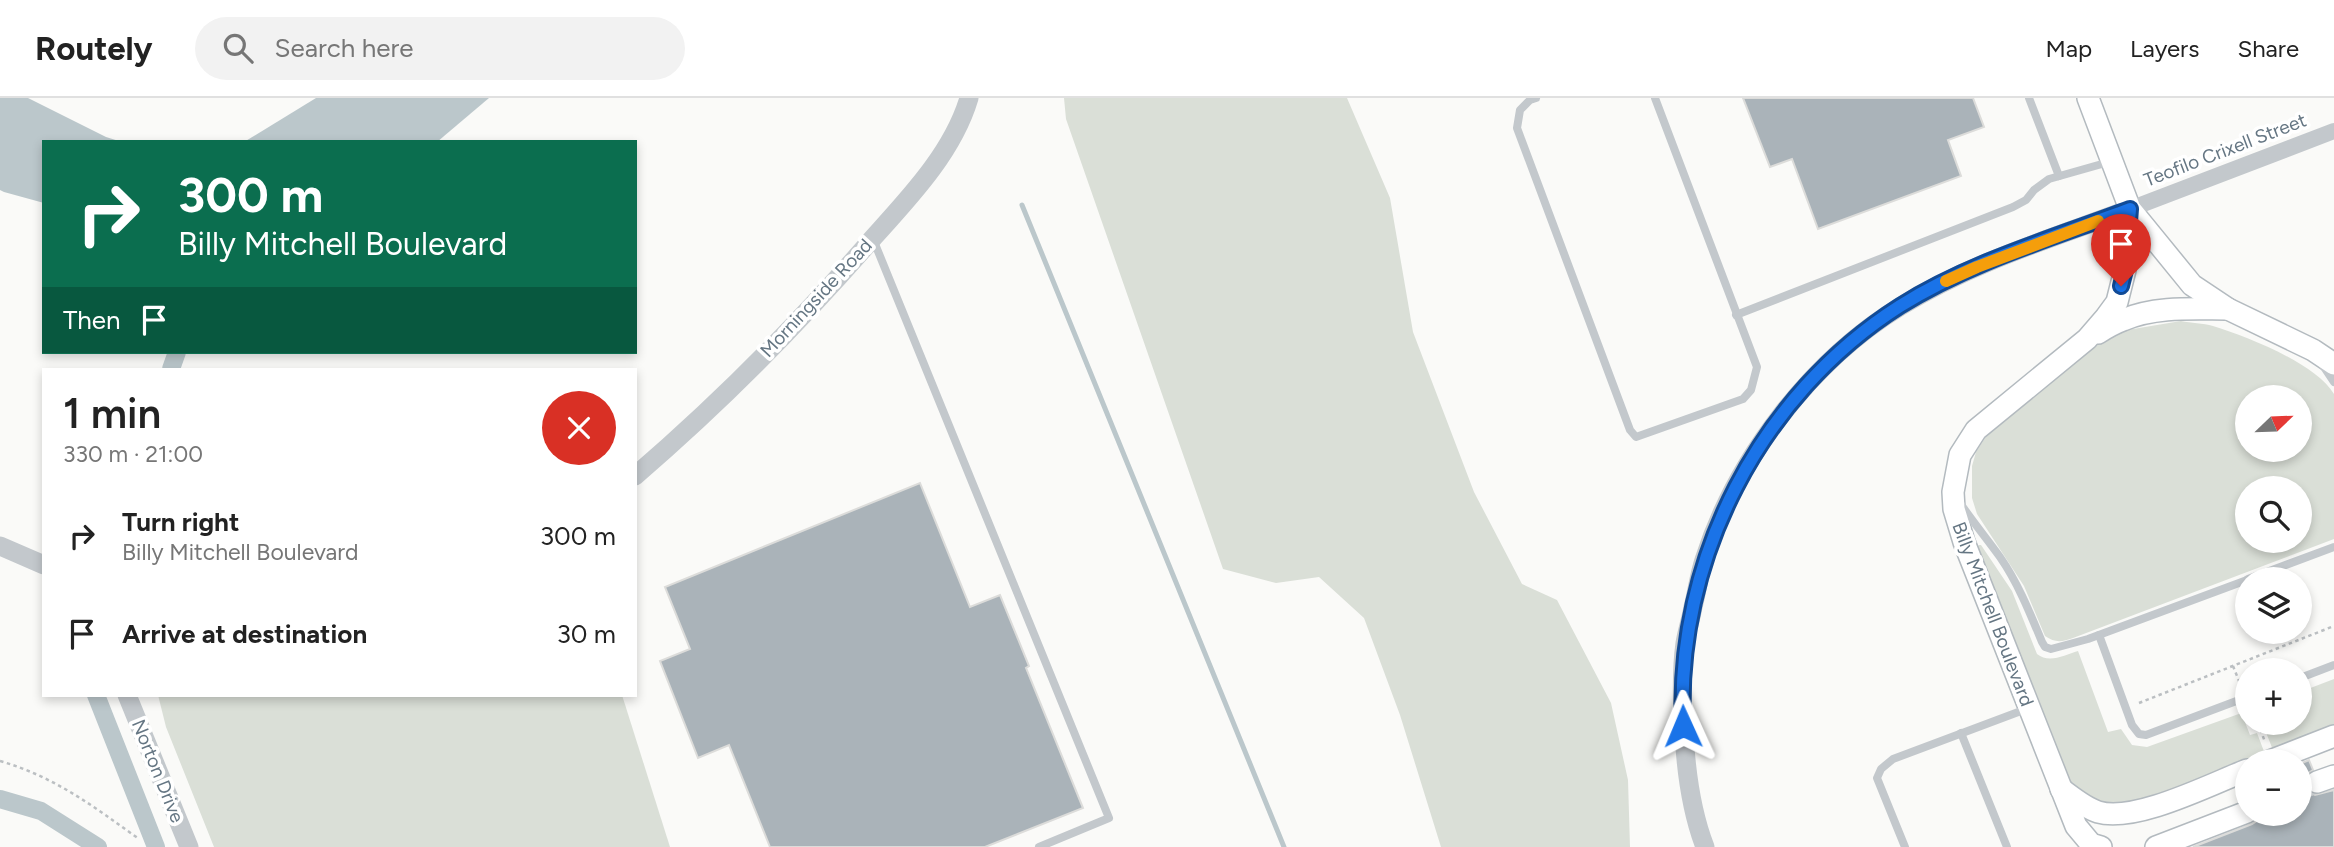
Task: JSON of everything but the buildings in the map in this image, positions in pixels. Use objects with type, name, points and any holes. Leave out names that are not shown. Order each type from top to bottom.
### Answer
[{"type":"main road","name":"Billy Mitchell Boulevard","points":[[2088,98],[2130,209],[2192,285],[2228,309],[2313,350],[2334,364]]},
{"type":"main road","name":"Billy Mitchell Boulevard","points":[[2101,847],[2091,844],[2076,826],[1964,542],[1954,509],[1953,492],[1960,455],[1976,430],[2087,339],[2117,302],[2125,270],[2130,209]]},
{"type":"main road","points":[[2087,339],[2123,320],[2148,313],[2228,309]]},
{"type":"main road","points":[[2292,749],[2334,736]]},
{"type":"main road","points":[[2061,789],[2098,812],[2129,813],[2149,808],[2235,775]]},
{"type":"main road","points":[[2157,847],[2235,817]]},
{"type":"street","name":"Morningside Road","points":[[637,474],[672,444],[821,298],[934,166],[952,138],[969,98]]},
{"type":"street","name":"Teofilo Crixell Street","points":[[2130,209],[2334,131]]},
{"type":"street","points":[[1704,847],[1686,766],[1682,706],[1685,643],[1704,560],[1725,509],[1749,462],[1777,420],[1813,378],[1850,344],[1900,306],[1977,267],[2130,209]]},
{"type":"street","points":[[0,546],[42,564]]},
{"type":"street","name":"Norton Drive","points":[[128,697],[189,847]]},
{"type":"lane","points":[[1536,98],[1520,110],[1517,128],[1630,430],[1636,437],[1743,399],[1751,390],[1756,367],[1654,98]]},
{"type":"lane","points":[[2029,98],[2060,176]]},
{"type":"lane","points":[[1736,315],[2013,207],[2026,200],[2049,179],[2112,162]]},
{"type":"lane","points":[[873,239],[1109,818],[1039,847]]},
{"type":"lane","points":[[2313,350],[2334,382]]},
{"type":"lane","points":[[1953,492],[2014,581],[2045,647],[2059,649],[2235,585]]},
{"type":"lane","points":[[2283,567],[2334,548]]},
{"type":"lane","points":[[2099,635],[2132,725],[2139,734],[2146,734],[2235,701]]},
{"type":"lane","points":[[2312,673],[2334,665]]},
{"type":"lane","points":[[1905,847],[1877,778],[1881,769],[1894,759],[2029,708]]},
{"type":"lane","points":[[1961,733],[2007,847]]},
{"type":"path","points":[[2139,703],[2334,626]]},
{"type":"path","points":[[2233,666],[2235,671]]},
{"type":"path","points":[[0,761],[24,768],[75,793],[138,839]]},
{"type":"shaded area","points":[[0,98],[28,98],[116,140],[42,140],[42,202],[0,190]]},
{"type":"shaded area","points":[[316,98],[489,98],[439,140],[247,140]]},
{"type":"shaded area","points":[[1064,98],[1347,98],[1390,198],[1413,332],[1474,492],[1522,584],[1557,600],[1611,703],[1628,780],[1630,847],[1441,847],[1400,715],[1364,618],[1319,577],[1276,583],[1223,569],[1066,119]]},
{"type":"shaded area","points":[[2181,321],[2209,325],[2280,352],[2325,383],[2334,394],[2334,539],[2312,547],[2312,476],[2235,476],[2235,553],[2297,553],[2260,567],[2235,567],[2235,577],[2073,638],[2055,641],[2045,636],[2024,586],[1977,514],[1972,498],[1972,466],[1976,452],[1991,429],[2100,340],[2121,331]]},
{"type":"shaded area","points":[[1981,545],[2012,591],[2037,654],[2052,658],[2078,651],[2108,732],[2121,729],[2132,745],[2147,747],[2235,715],[2235,735],[2258,735],[2263,749],[2235,749],[2235,765],[2140,799],[2109,803],[2082,792],[2062,770],[1977,547]]},
{"type":"shaded area","points":[[2334,679],[2334,726],[2312,735],[2312,687]]},
{"type":"shaded area","points":[[158,697],[623,697],[670,847],[214,847],[166,727]]},
{"type":"shaded area","points":[[2267,735],[2311,735],[2276,749],[2273,749]]},
{"type":"waterway","points":[[1022,205],[1284,847]]},
{"type":"waterway","points":[[171,368],[176,354]]},
{"type":"waterway","points":[[97,697],[156,847]]},
{"type":"waterway","points":[[0,799],[41,811],[98,847]]},
{"type":"tunnel","points":[[2312,784],[2317,782]]},
{"type":"slow traffic","points":[[1946,281],[2098,221]]},
{"type":"route","points":[[1683,726],[1685,643],[1704,560],[1725,509],[1749,462],[1777,420],[1813,378],[1859,336],[1900,306],[1943,282],[2130,209],[2125,270],[2121,286]]}]
